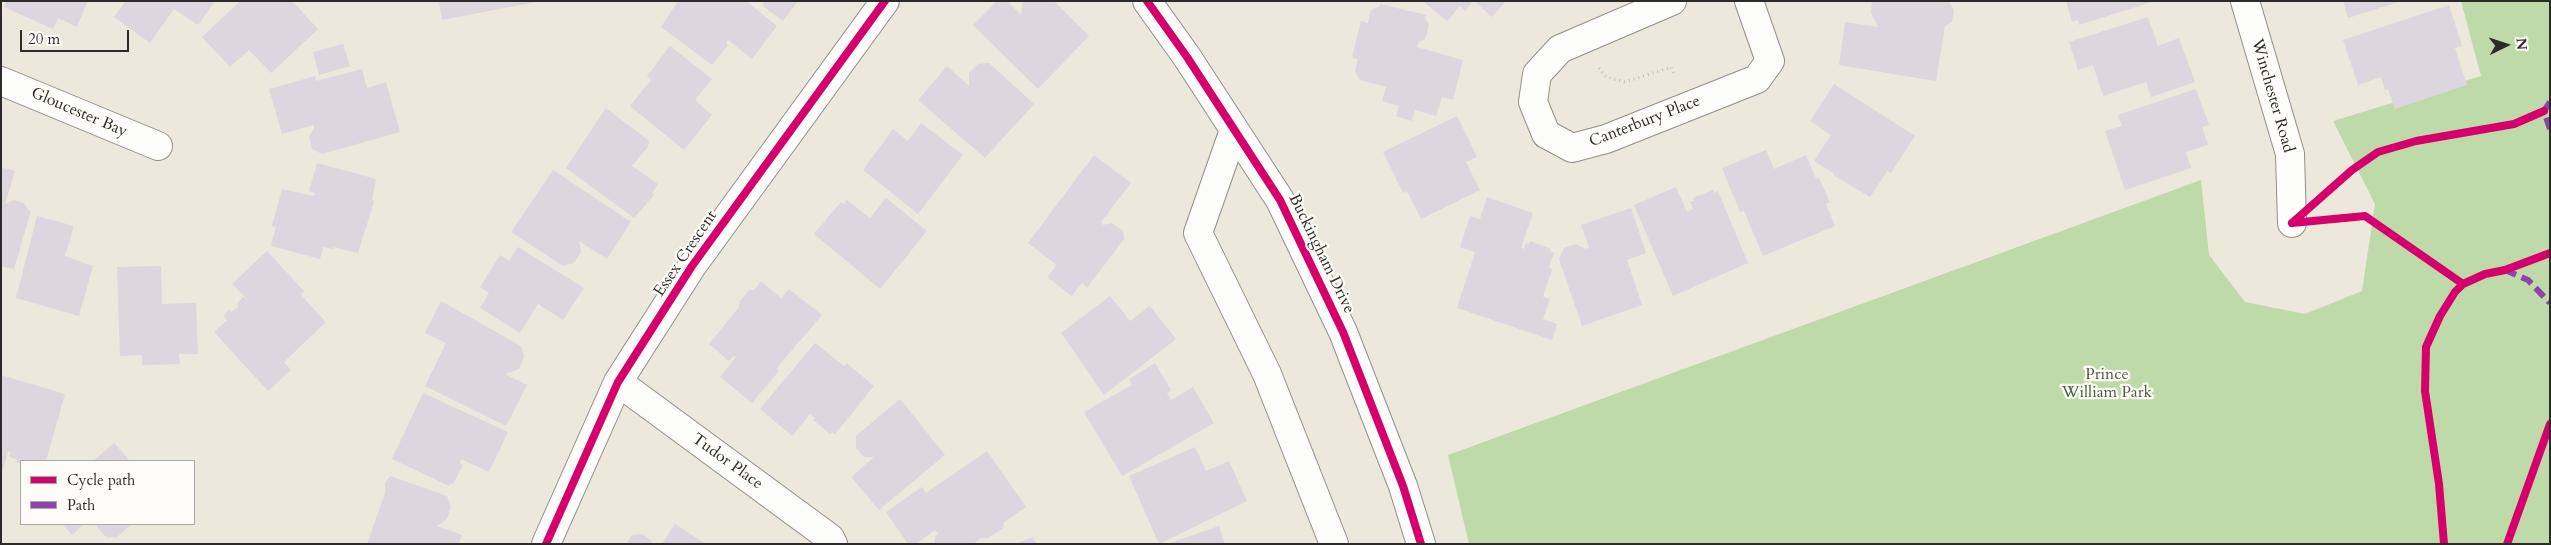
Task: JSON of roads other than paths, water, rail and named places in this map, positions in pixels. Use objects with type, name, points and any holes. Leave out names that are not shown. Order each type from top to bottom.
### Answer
[{"type":"street","name":"Essex Crescent","points":[[546,544],[618,382],[692,266],[886,1]]},
{"type":"street","name":"Buckingham Drive","points":[[1147,1],[1280,200],[1343,332],[1403,486],[1421,544]]},
{"type":"street","name":"Canterbury Place","points":[[1672,1],[1560,49],[1537,74],[1533,102],[1546,134],[1572,148],[1606,139],[1756,79],[1770,61],[1749,1]]},
{"type":"street","name":"Winchester Road","points":[[2245,1],[2290,154],[2292,223]]},
{"type":"street","name":"Gloucester Bay","points":[[1,81],[158,146]]},
{"type":"street","points":[[1234,130],[1198,233],[1267,374],[1334,544]]},
{"type":"street","name":"Tudor Place","points":[[618,382],[830,538],[833,544]]},
{"type":"park label","name":"Prince William Park","points":[[2107,384]]}]
